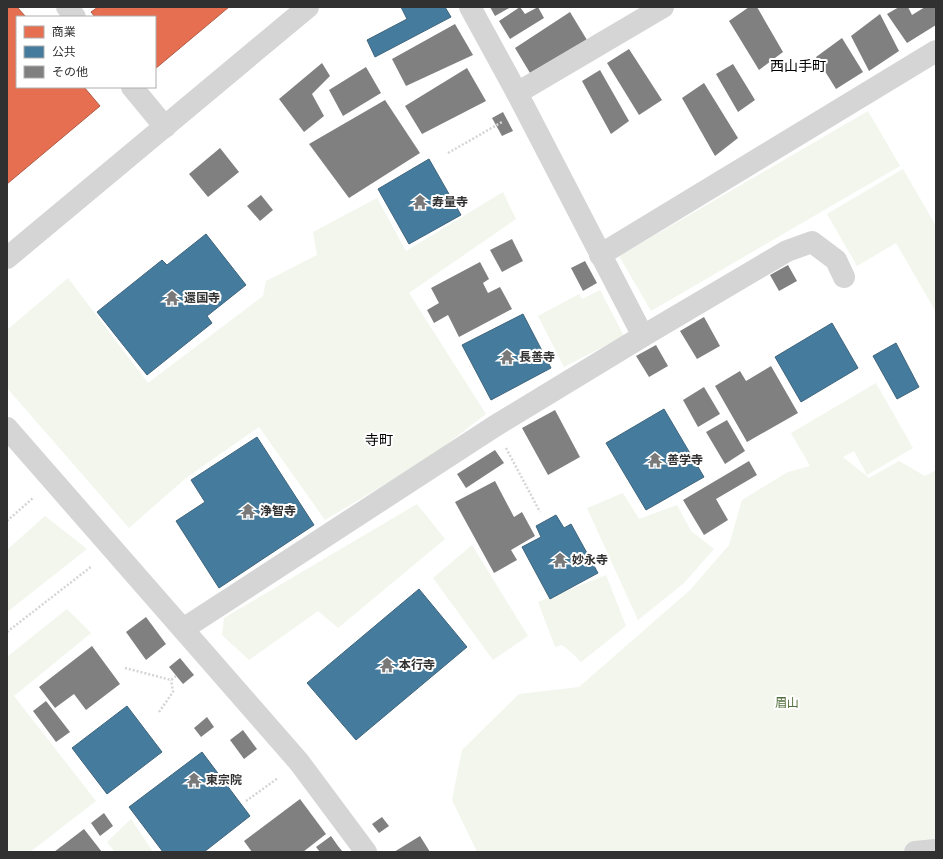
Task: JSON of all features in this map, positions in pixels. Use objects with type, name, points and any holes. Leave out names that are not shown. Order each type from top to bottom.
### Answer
[{"type":"street","points":[[67,7],[74,16]]},
{"type":"street","points":[[7,258],[308,7]]},
{"type":"street","points":[[470,7],[521,101],[642,336]]},
{"type":"street","points":[[521,101],[663,7]]},
{"type":"street","points":[[600,255],[936,51]]},
{"type":"street","points":[[133,88],[165,127]]},
{"type":"street","points":[[183,629],[495,426],[787,250],[812,242],[836,260],[844,277]]},
{"type":"street","points":[[7,428],[299,762],[366,852]]},
{"type":"street","points":[[915,852],[936,850]]},
{"type":"path","points":[[448,153],[521,101]]},
{"type":"path","points":[[495,426],[540,512]]},
{"type":"path","points":[[7,521],[53,481]]},
{"type":"path","points":[[7,632],[113,550]]},
{"type":"path","points":[[126,668],[171,680]]},
{"type":"path","points":[[171,680],[176,676]]},
{"type":"path","points":[[159,712],[173,692],[171,680]]},
{"type":"path","points":[[246,801],[299,762]]},
{"type":"green space","points":[[868,111],[900,166],[651,311],[619,256]]},
{"type":"green space","points":[[903,169],[936,226],[936,312],[896,243],[857,266],[827,214]]},
{"type":"green space","points":[[503,192],[516,219],[409,293],[486,414],[426,460],[325,520],[259,427],[186,478],[129,528],[7,388],[7,330],[68,278],[148,383],[263,296],[266,281],[317,255],[313,232],[377,198],[406,251]]},
{"type":"green space","points":[[600,290],[624,336],[564,367],[538,316],[579,294],[582,299]]},
{"type":"green space","name":"眉山","points":[[876,383],[913,448],[867,475],[854,451],[843,457],[869,478],[899,461],[925,476],[936,470],[936,852],[477,852],[452,800],[462,750],[519,694],[579,687],[690,590],[729,545],[742,500],[788,472],[810,466],[791,433]]},
{"type":"green space","points":[[623,493],[639,519],[677,505],[691,531],[714,549],[684,583],[638,620],[587,508]]},
{"type":"green space","points":[[417,504],[445,539],[338,628],[318,611],[249,660],[222,635],[224,618]]},
{"type":"green space","points":[[45,516],[87,549],[7,612],[7,550]]},
{"type":"green space","points":[[472,545],[528,636],[493,660],[433,578]]},
{"type":"green space","points":[[606,575],[626,626],[581,662],[562,645],[555,647],[538,602]]},
{"type":"green space","points":[[67,609],[91,633],[14,696],[96,801],[30,852],[7,852],[7,657]]},
{"type":"green space","points":[[131,819],[153,852],[115,852],[107,842]]},
{"type":"building: 商業","points":[[7,7],[17,7],[25,16],[16,16],[16,88],[85,88],[100,106],[7,184]]},
{"type":"building: 商業","points":[[98,7],[229,7],[156,68],[156,16],[94,16],[91,12]]},
{"type":"building: 公共","points":[[401,7],[445,7],[451,17],[375,57],[367,40],[407,19]]},
{"type":"building: 公共","name":"寿量寺","points":[[429,159],[461,215],[409,244],[378,189]]},
{"type":"building: 公共","name":"還国寺","points":[[206,234],[246,285],[207,316],[212,323],[147,375],[97,312],[162,260],[167,265]]},
{"type":"building: 公共","name":"長善寺","points":[[523,314],[551,368],[491,400],[462,345]]},
{"type":"building: 公共","points":[[832,323],[858,368],[801,402],[775,357]]},
{"type":"building: 公共","points":[[896,343],[919,387],[897,399],[873,356]]},
{"type":"building: 公共","name":"善学寺","points":[[664,409],[704,477],[646,510],[606,443]]},
{"type":"building: 公共","name":"浄智寺","points":[[257,437],[314,525],[219,588],[176,521],[205,502],[191,480]]},
{"type":"building: 公共","name":"妙永寺","points":[[556,515],[564,528],[571,524],[598,573],[550,599],[522,547],[541,537],[536,526]]},
{"type":"building: 公共","name":"本行寺","points":[[419,589],[467,647],[356,740],[307,683]]},
{"type":"building: 公共","points":[[127,706],[162,752],[107,794],[72,748]]},
{"type":"building: 公共","name":"東宗院","points":[[202,752],[250,816],[204,852],[163,852],[129,807]]},
{"type":"building: その他","points":[[490,7],[511,7],[495,16]]},
{"type":"building: その他","points":[[520,7],[525,14],[538,7],[544,18],[510,39],[499,21]]},
{"type":"building: その他","points":[[749,7],[757,7],[783,52],[759,70],[729,21]]},
{"type":"building: その他","points":[[899,7],[908,7],[912,15],[925,7],[936,7],[936,25],[907,43],[887,14]]},
{"type":"building: その他","points":[[570,12],[587,40],[530,73],[515,48]]},
{"type":"building: その他","points":[[880,14],[899,51],[869,71],[851,36]]},
{"type":"building: その他","points":[[455,24],[473,55],[406,86],[392,59]]},
{"type":"building: その他","points":[[842,38],[863,72],[836,89],[816,57]]},
{"type":"building: その他","points":[[629,49],[662,100],[639,115],[607,63]]},
{"type":"building: その他","points":[[322,63],[330,76],[312,94],[324,116],[304,132],[279,99]]},
{"type":"building: その他","points":[[733,64],[755,100],[738,112],[716,74]]},
{"type":"building: その他","points":[[366,67],[381,93],[343,116],[329,90]]},
{"type":"building: その他","points":[[467,68],[486,101],[422,134],[405,106]]},
{"type":"building: その他","points":[[600,70],[629,121],[611,134],[582,81]]},
{"type":"building: その他","points":[[704,83],[738,138],[715,156],[682,98]]},
{"type":"building: その他","points":[[385,100],[420,153],[349,198],[309,144]]},
{"type":"building: その他","points":[[503,112],[513,131],[502,136],[492,118]]},
{"type":"building: その他","points":[[220,148],[239,172],[208,197],[189,174]]},
{"type":"building: その他","points":[[261,195],[273,210],[260,221],[247,206]]},
{"type":"building: その他","points":[[512,239],[523,261],[502,272],[490,250]]},
{"type":"building: その他","points":[[585,261],[597,283],[583,291],[571,268]]},
{"type":"building: その他","points":[[480,262],[489,279],[483,283],[488,293],[500,287],[512,309],[459,337],[448,315],[434,323],[427,310],[439,303],[431,288]]},
{"type":"building: その他","points":[[788,265],[797,281],[779,291],[770,275]]},
{"type":"building: その他","points":[[704,317],[720,346],[697,359],[680,331]]},
{"type":"building: その他","points":[[656,345],[668,366],[649,377],[636,356]]},
{"type":"building: その他","points":[[771,366],[798,413],[747,442],[715,386],[740,371],[746,381]]},
{"type":"building: その他","points":[[704,387],[720,414],[698,427],[683,400]]},
{"type":"building: その他","points":[[555,410],[580,457],[548,475],[522,428]]},
{"type":"building: その他","points":[[727,420],[745,451],[725,464],[706,432]]},
{"type":"building: その他","points":[[495,450],[504,463],[466,488],[457,474]]},
{"type":"building: その他","points":[[749,461],[757,475],[716,499],[728,520],[704,535],[683,500]]},
{"type":"building: その他","points":[[495,481],[514,517],[522,512],[535,536],[511,550],[517,560],[494,573],[455,502]]},
{"type":"building: その他","points":[[146,617],[166,644],[146,660],[126,632]]},
{"type":"building: その他","points":[[92,646],[120,684],[86,710],[74,694],[55,708],[39,687]]},
{"type":"building: その他","points":[[180,658],[194,675],[183,684],[169,667]]},
{"type":"building: その他","points":[[46,701],[70,732],[56,742],[33,711]]},
{"type":"building: その他","points":[[207,717],[214,727],[201,737],[194,728]]},
{"type":"building: その他","points":[[243,730],[257,749],[244,759],[230,740]]},
{"type":"building: その他","points":[[300,799],[326,834],[303,852],[252,852],[244,841]]},
{"type":"building: その他","points":[[104,813],[113,826],[100,836],[91,823]]},
{"type":"building: その他","points":[[382,817],[389,826],[379,833],[372,824]]},
{"type":"building: その他","points":[[84,829],[102,852],[54,852]]},
{"type":"building: その他","points":[[331,836],[343,852],[320,852],[316,847]]},
{"type":"building: その他","points":[[420,836],[430,852],[394,852]]},
{"type":"place","name":"寿量寺","points":[[420,202]]},
{"type":"place","name":"還国寺","points":[[172,298]]},
{"type":"place","name":"長善寺","points":[[507,357]]},
{"type":"place","name":"善学寺","points":[[655,460]]},
{"type":"place","name":"浄智寺","points":[[248,511]]},
{"type":"place","name":"妙永寺","points":[[560,560]]},
{"type":"place","name":"本行寺","points":[[387,665]]},
{"type":"place","name":"東宗院","points":[[194,780]]},
{"type":"district","name":"西山手町","points":[[798,66]]},
{"type":"district","name":"寺町","points":[[379,440]]}]
